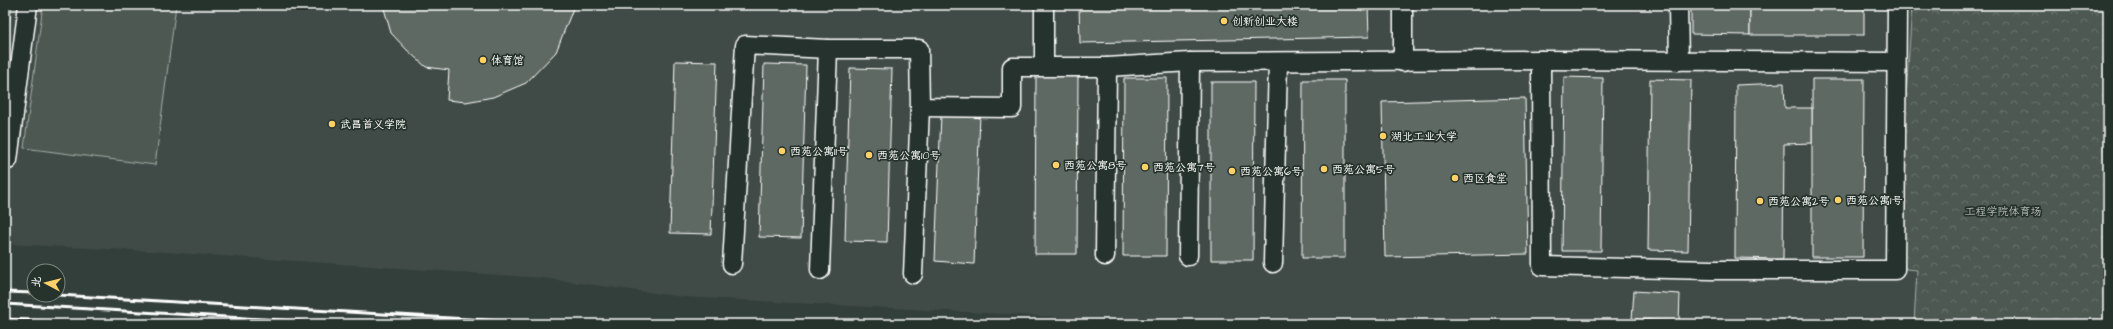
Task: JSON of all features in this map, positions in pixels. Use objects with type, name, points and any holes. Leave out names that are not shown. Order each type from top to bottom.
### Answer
[{"type":"street","points":[[5,159],[8,160],[28,5]]},
{"type":"street","points":[[1044,5],[1044,66]]},
{"type":"street","points":[[1403,5],[1403,62]]},
{"type":"street","points":[[1678,5],[1679,61]]},
{"type":"street","points":[[1541,60],[1542,266],[1711,270],[1894,270],[1897,5]]},
{"type":"street","points":[[732,264],[745,45],[828,49],[919,49],[920,107],[913,274]]},
{"type":"street","points":[[820,270],[828,49]]},
{"type":"street","points":[[920,107],[1012,108],[1012,67],[1107,67],[1190,62],[1403,62],[1541,60],[1896,62]]},
{"type":"street","points":[[1188,256],[1190,62]]},
{"type":"street","points":[[1273,263],[1278,62]]},
{"type":"street","points":[[1105,256],[1107,67]]},
{"type":"shaded area","name":"湖北工业大学","points":[[5,5],[2108,5],[2108,324],[1190,324],[683,297],[543,278],[150,251],[5,244]]},
{"type":"green space","points":[[5,5],[12,5],[5,56]]},
{"type":"green space","points":[[43,5],[176,5],[155,165],[24,148]]},
{"type":"green space","name":"工程学院体育场","points":[[1912,5],[2108,5],[2108,324],[1914,324],[1917,270],[1906,269],[1896,253]]},
{"type":"building","name":"体育馆","points":[[383,5],[574,6],[556,52],[526,83],[493,97],[466,102],[447,100],[449,70],[426,67],[407,50],[391,33]]},
{"type":"building","name":"创新创业大楼","points":[[1079,5],[1368,5],[1369,37],[1080,43]]},
{"type":"building","points":[[1691,5],[1750,5],[1750,35],[1691,34]]},
{"type":"building","points":[[1750,5],[1864,5],[1864,35],[1750,35]]},
{"type":"building","points":[[675,61],[717,62],[711,234],[670,233]]},
{"type":"building","name":"西苑公寓11号","points":[[764,64],[806,65],[801,238],[759,237]]},
{"type":"building","name":"西苑公寓10号","points":[[850,68],[892,69],[887,242],[845,241]]},
{"type":"building","name":"西苑公寓8号","points":[[1036,76],[1078,76],[1077,254],[1035,254]]},
{"type":"building","points":[[1564,77],[1603,78],[1601,251],[1562,251]]},
{"type":"building","name":"西苑公寓7号","points":[[1124,78],[1167,78],[1166,256],[1123,256]]},
{"type":"building","points":[[1650,79],[1691,80],[1688,251],[1648,250]]},
{"type":"building","name":"西苑公寓1号","points":[[1812,79],[1864,79],[1863,257],[1812,257]]},
{"type":"building","name":"西苑公寓5号","points":[[1303,80],[1345,80],[1345,258],[1302,258]]},
{"type":"building","name":"西苑公寓6号","points":[[1211,82],[1254,82],[1253,260],[1211,260]]},
{"type":"building","name":"西苑公寓2号","points":[[1784,83],[1785,108],[1812,108],[1812,143],[1784,144],[1783,259],[1735,258],[1736,85]]},
{"type":"building","name":"西区食堂","points":[[1525,98],[1528,254],[1385,257],[1382,102]]},
{"type":"building","points":[[941,114],[980,115],[974,264],[935,261]]},
{"type":"building","points":[[1634,291],[1680,294],[1679,322],[1632,319]]},
{"type":"railway","points":[[5,292],[26,293]]},
{"type":"railway","points":[[66,295],[552,324]]},
{"type":"railway","points":[[5,304],[347,324]]},
{"type":"railway","points":[[5,319],[86,324]]},
{"type":"place","name":"创新创业大楼","points":[[1224,21]]},
{"type":"place","name":"体育馆","points":[[483,60]]},
{"type":"place","name":"武昌首义学院","points":[[332,124]]},
{"type":"place","name":"湖北工业大学","points":[[1383,136]]},
{"type":"place","name":"西苑公寓11号","points":[[782,151]]},
{"type":"place","name":"西苑公寓10号","points":[[869,155]]},
{"type":"place","name":"西苑公寓8号","points":[[1056,165]]},
{"type":"place","name":"西苑公寓7号","points":[[1145,167]]},
{"type":"place","name":"西苑公寓5号","points":[[1324,169]]},
{"type":"place","name":"西苑公寓6号","points":[[1232,171]]},
{"type":"place","name":"西区食堂","points":[[1455,178]]},
{"type":"place","name":"西苑公寓1号","points":[[1838,200]]},
{"type":"place","name":"西苑公寓2号","points":[[1760,201]]}]
